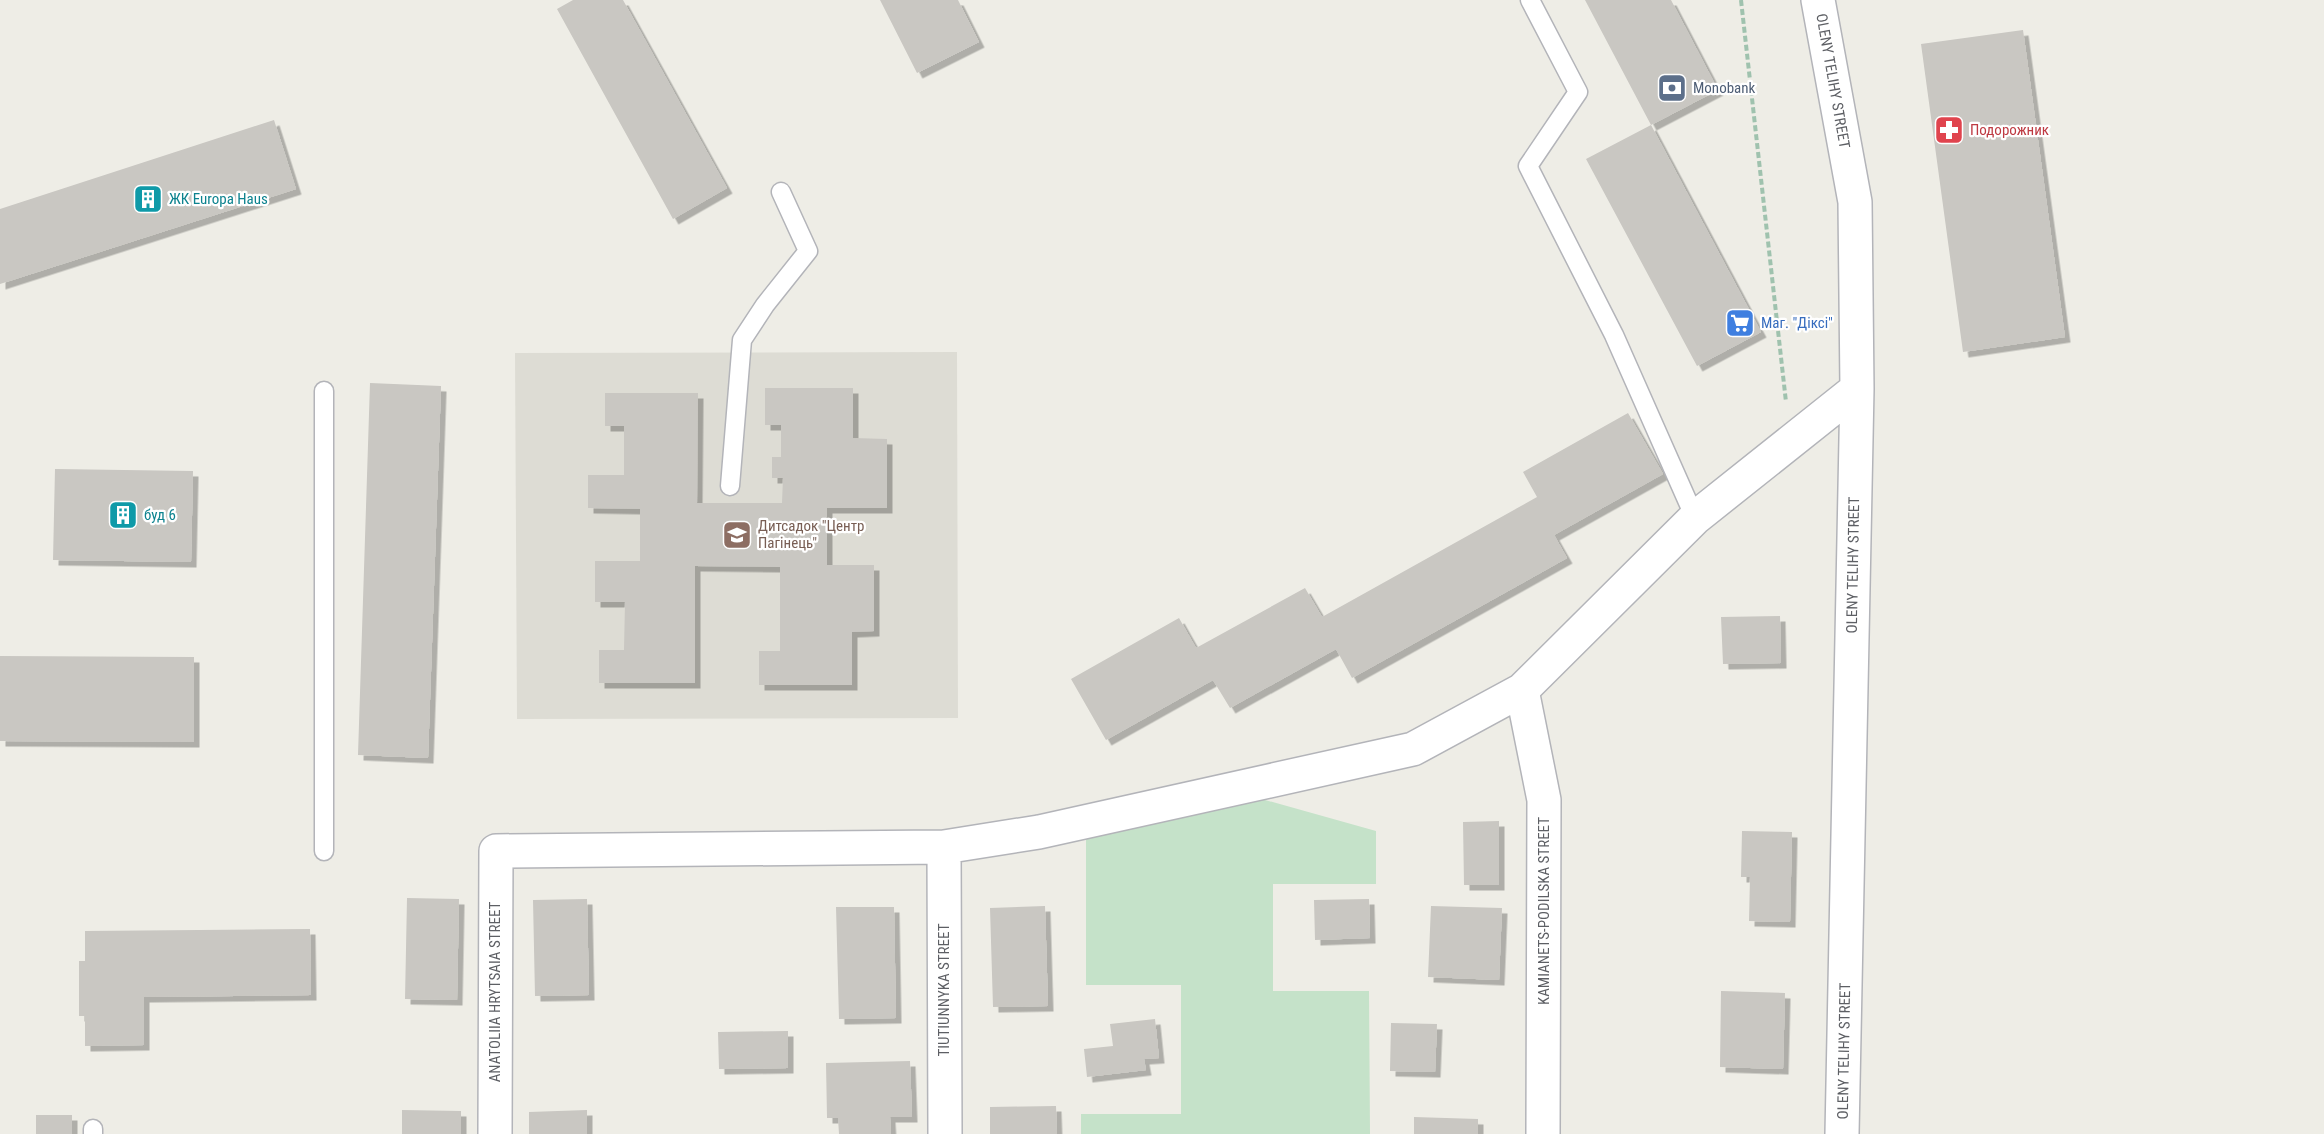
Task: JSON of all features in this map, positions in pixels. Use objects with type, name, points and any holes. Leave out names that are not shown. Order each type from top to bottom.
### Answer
[{"type":"street","name":"OLENY TELIHY STREET","points":[[1818,0],[1855,202],[1857,389],[1842,1134]]},
{"type":"street","points":[[944,847],[1039,832],[1413,748],[1522,690],[1695,518],[1791,444],[1857,389]]},
{"type":"street","name":"KAMIANETS-PODILSKA STREET","points":[[1522,690],[1544,800],[1543,1134]]},
{"type":"street","name":"ANATOLIIA HRYTSAIA STREET","points":[[495,1134],[496,851],[944,847]]},
{"type":"street","name":"TIUTIUNNYKA STREET","points":[[944,847],[945,1134]]},
{"type":"lane","points":[[1530,0],[1578,92],[1528,166],[1614,335],[1695,518]]},
{"type":"lane","points":[[730,486],[742,340],[765,305],[808,251],[781,192]]},
{"type":"lane","points":[[324,391],[324,851]]},
{"type":"path","points":[[1741,0],[1791,444]]},
{"type":"shaded area","name":"Дитсадок \"Центр Пагінець\"","points":[[957,352],[958,718],[517,719],[515,353]]},
{"type":"green space","points":[[1251,796],[1376,831],[1376,884],[1273,884],[1273,991],[1369,991],[1370,1134],[1081,1134],[1081,1114],[1181,1114],[1181,985],[1086,985],[1086,831]]},
{"type":"building","points":[[573,0],[623,0],[727,188],[673,219],[557,9]]},
{"type":"building","points":[[880,0],[958,0],[979,42],[917,73]]},
{"type":"building","points":[[1585,0],[1671,0],[1718,90],[1651,125]]},
{"type":"building","points":[[2023,30],[2065,337],[1963,352],[1921,44]]},
{"type":"building","name":"ЖК Europa Haus","points":[[274,120],[296,189],[0,284],[0,209]]},
{"type":"building","points":[[1651,125],[1761,332],[1697,366],[1586,159]]},
{"type":"building","points":[[370,383],[441,386],[428,758],[358,755]]},
{"type":"building","points":[[765,388],[853,388],[853,438],[887,439],[887,508],[827,508],[827,565],[874,565],[874,631],[852,632],[852,685],[759,685],[759,651],[780,651],[780,567],[695,566],[695,683],[599,683],[599,650],[624,650],[625,602],[595,602],[595,561],[640,561],[640,509],[588,508],[588,475],[624,475],[624,426],[605,426],[605,393],[698,393],[697,503],[782,503],[783,478],[772,478],[772,457],[781,457],[781,425],[765,425]]},
{"type":"building","points":[[1628,413],[1663,474],[1554,535],[1567,558],[1352,678],[1336,649],[1230,708],[1213,680],[1106,740],[1071,679],[1179,618],[1196,648],[1305,588],[1322,617],[1537,497],[1523,472]]},
{"type":"building","name":"буд 6","points":[[55,469],[193,471],[191,562],[53,560]]},
{"type":"building","points":[[1780,616],[1781,663],[1723,664],[1721,617]]},
{"type":"building","points":[[0,656],[194,657],[194,742],[0,741]]},
{"type":"building","points":[[1499,821],[1499,885],[1464,885],[1463,822]]},
{"type":"building","points":[[1742,831],[1792,832],[1790,922],[1749,921],[1750,877],[1741,877]]},
{"type":"building","points":[[407,898],[459,899],[457,1000],[405,999]]},
{"type":"building","points":[[587,899],[589,995],[535,996],[533,900]]},
{"type":"building","points":[[1369,899],[1370,938],[1315,940],[1314,900]]},
{"type":"building","points":[[1045,906],[1048,1006],[993,1007],[990,908]]},
{"type":"building","points":[[1431,906],[1502,908],[1499,980],[1428,977]]},
{"type":"building","points":[[836,907],[894,907],[896,1018],[839,1019]]},
{"type":"building","points":[[310,929],[311,995],[144,997],[144,1045],[85,1046],[85,1016],[79,1016],[79,961],[85,961],[85,931]]},
{"type":"building","points":[[1721,991],[1785,993],[1783,1069],[1720,1067]]},
{"type":"building","points":[[1155,1019],[1159,1058],[1144,1059],[1146,1070],[1087,1077],[1084,1049],[1113,1046],[1110,1024]]},
{"type":"building","points":[[1391,1023],[1437,1024],[1435,1072],[1390,1071]]},
{"type":"building","points":[[788,1031],[788,1068],[719,1069],[718,1032]]},
{"type":"building","points":[[910,1061],[912,1117],[890,1117],[891,1134],[839,1134],[838,1118],[827,1118],[826,1063]]},
{"type":"building","points":[[1056,1106],[1057,1134],[990,1134],[990,1107]]},
{"type":"building","points":[[402,1110],[461,1111],[461,1134],[402,1134]]},
{"type":"building","points":[[587,1110],[587,1134],[529,1134],[529,1112]]},
{"type":"building","points":[[36,1115],[72,1115],[72,1134],[36,1134]]},
{"type":"building","points":[[1414,1117],[1478,1119],[1478,1134],[1414,1134]]},
{"type":"place","name":"Monobank","points":[[1672,88]]},
{"type":"place","name":"Подорожник","points":[[1949,130]]},
{"type":"place","name":"ЖК Europa Haus","points":[[148,199]]},
{"type":"place","name":"Маг. \"Діксі\"","points":[[1740,323]]},
{"type":"place","name":"буд 6","points":[[123,515]]},
{"type":"place","name":"Дитсадок \"Центр Пагінець\"","points":[[737,535]]}]
